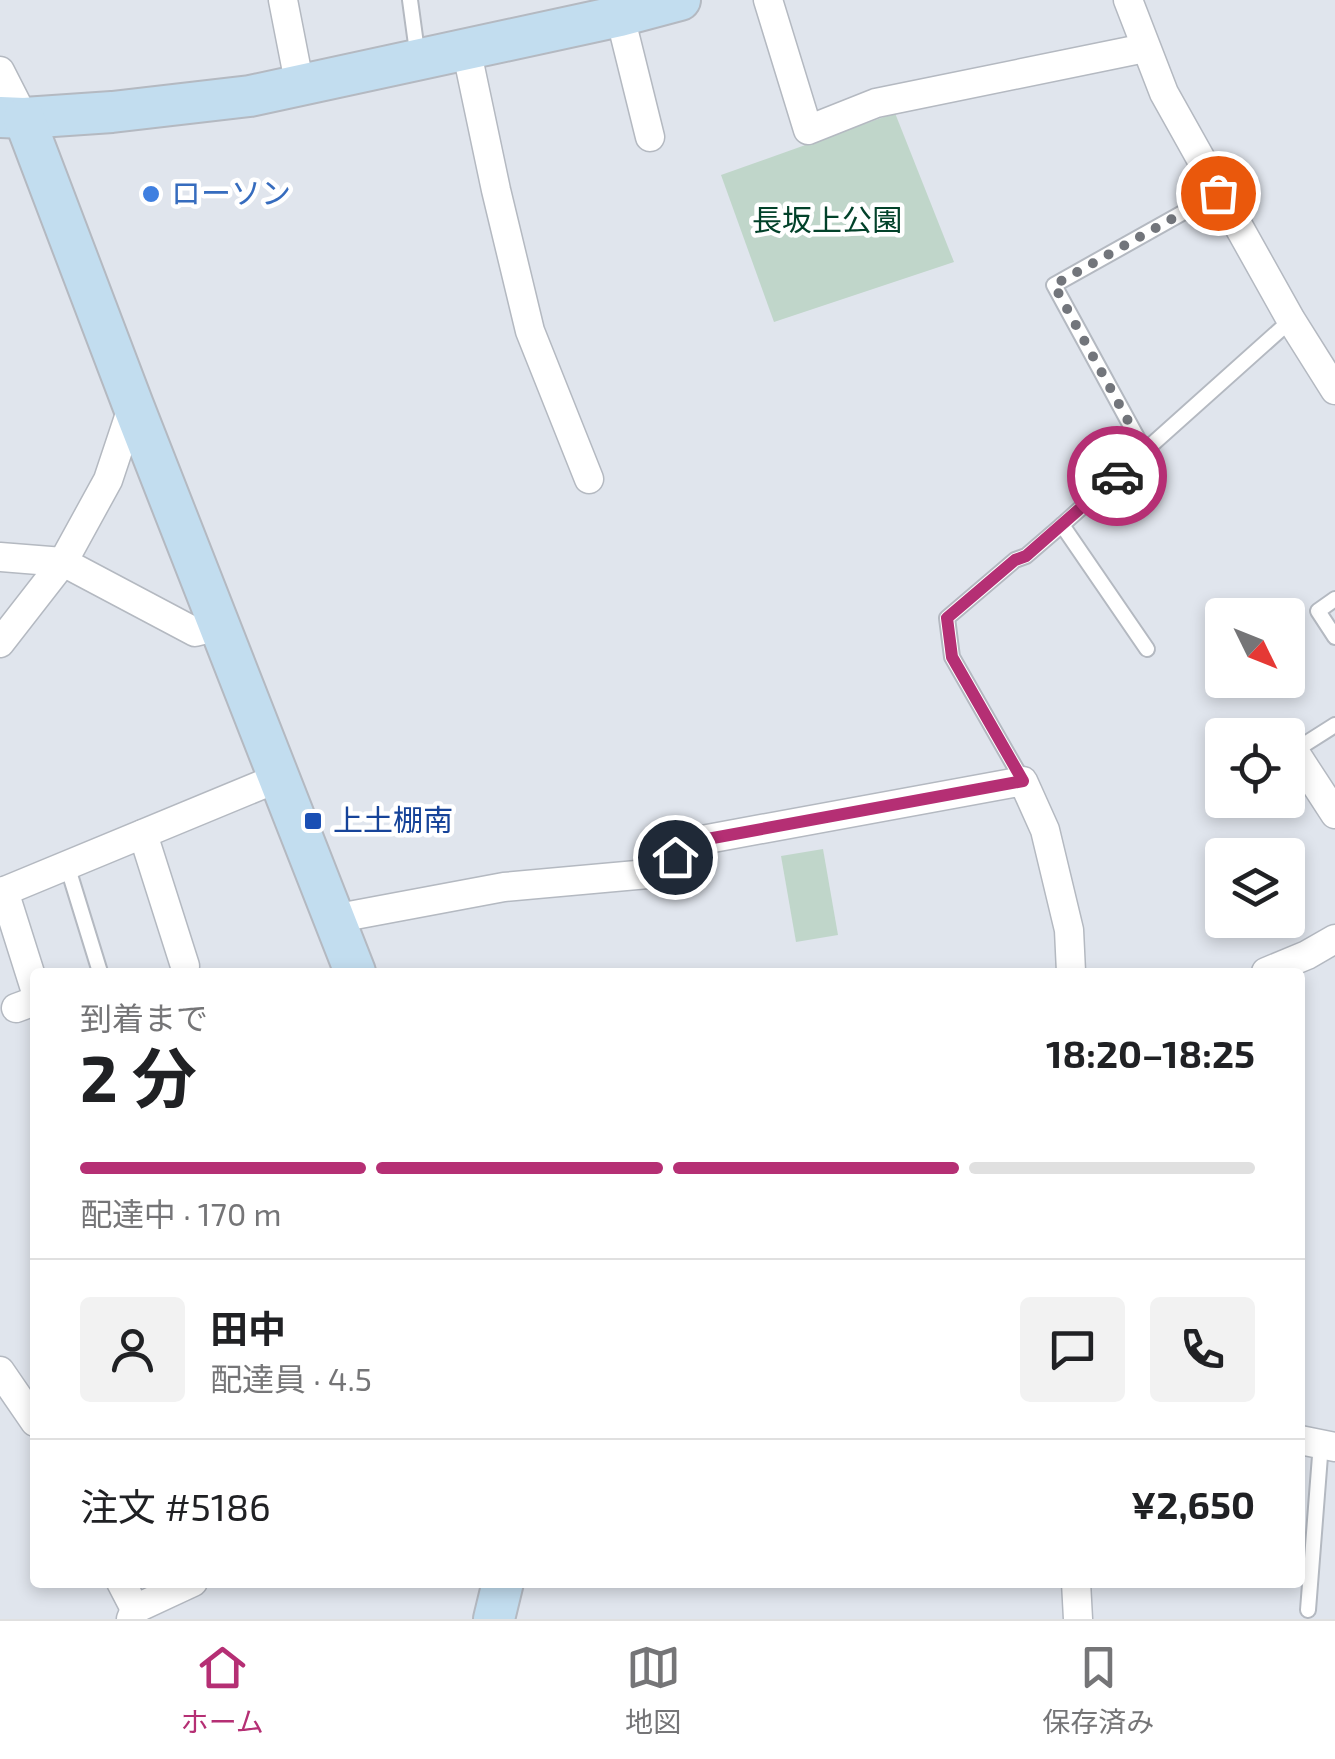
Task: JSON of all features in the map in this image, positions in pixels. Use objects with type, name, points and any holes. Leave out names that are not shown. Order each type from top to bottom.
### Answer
[{"type":"street","points":[[283,0],[300,87]]},
{"type":"street","points":[[12,117],[203,103],[300,87],[680,0]]},
{"type":"street","points":[[768,0],[808,130],[876,103],[1145,48]]},
{"type":"street","points":[[1128,0],[1164,93],[1291,320],[1335,390]]},
{"type":"street","points":[[620,16],[650,137]]},
{"type":"street","points":[[466,48],[530,331],[588,478]]},
{"type":"street","points":[[0,71],[12,117],[133,405],[353,968]]},
{"type":"street","points":[[1,641],[63,562],[108,480],[133,405]]},
{"type":"street","points":[[0,557],[63,562],[195,632],[219,626]]},
{"type":"street","points":[[1305,768],[1335,814]]},
{"type":"street","points":[[29,999],[2,892],[278,778]]},
{"type":"street","points":[[334,918],[504,887],[648,874],[702,840],[1023,781],[1049,847],[1069,930],[1071,968]]},
{"type":"street","points":[[143,834],[185,966]]},
{"type":"street","points":[[1276,968],[1335,939]]},
{"type":"street","points":[[1,1378],[30,1416]]},
{"type":"street","points":[[123,1588],[134,1614],[182,1588]]},
{"type":"street","points":[[494,1619],[502,1588]]},
{"type":"street","points":[[1076,1588],[1078,1619]]},
{"type":"lane","points":[[410,0],[418,60]]},
{"type":"lane","points":[[1144,450],[1054,285],[1218,193]]},
{"type":"lane","points":[[1023,781],[952,657],[947,618],[1062,525],[1291,320]]},
{"type":"lane","points":[[1062,525],[1147,649]]},
{"type":"lane","points":[[1335,599],[1318,611],[1335,637]]},
{"type":"lane","points":[[1305,744],[1335,725]]},
{"type":"lane","points":[[66,865],[99,968]]},
{"type":"lane","points":[[1308,1610],[1319,1443]]},
{"type":"green space","name":"長坂上公園","points":[[895,113],[954,262],[774,322],[721,175]]},
{"type":"green space","points":[[823,849],[838,935],[796,942],[781,856]]},
{"type":"way so far","points":[[1117,476],[1144,450],[1054,285],[1218,193]]},
{"type":"place","name":"ローソン","points":[[151,194]]},
{"type":"place","name":"上土棚南","points":[[313,821]]},
{"type":"route","points":[[675,857],[702,840],[1023,781],[952,657],[947,618],[1015,560],[1026,556],[1117,476]]}]
